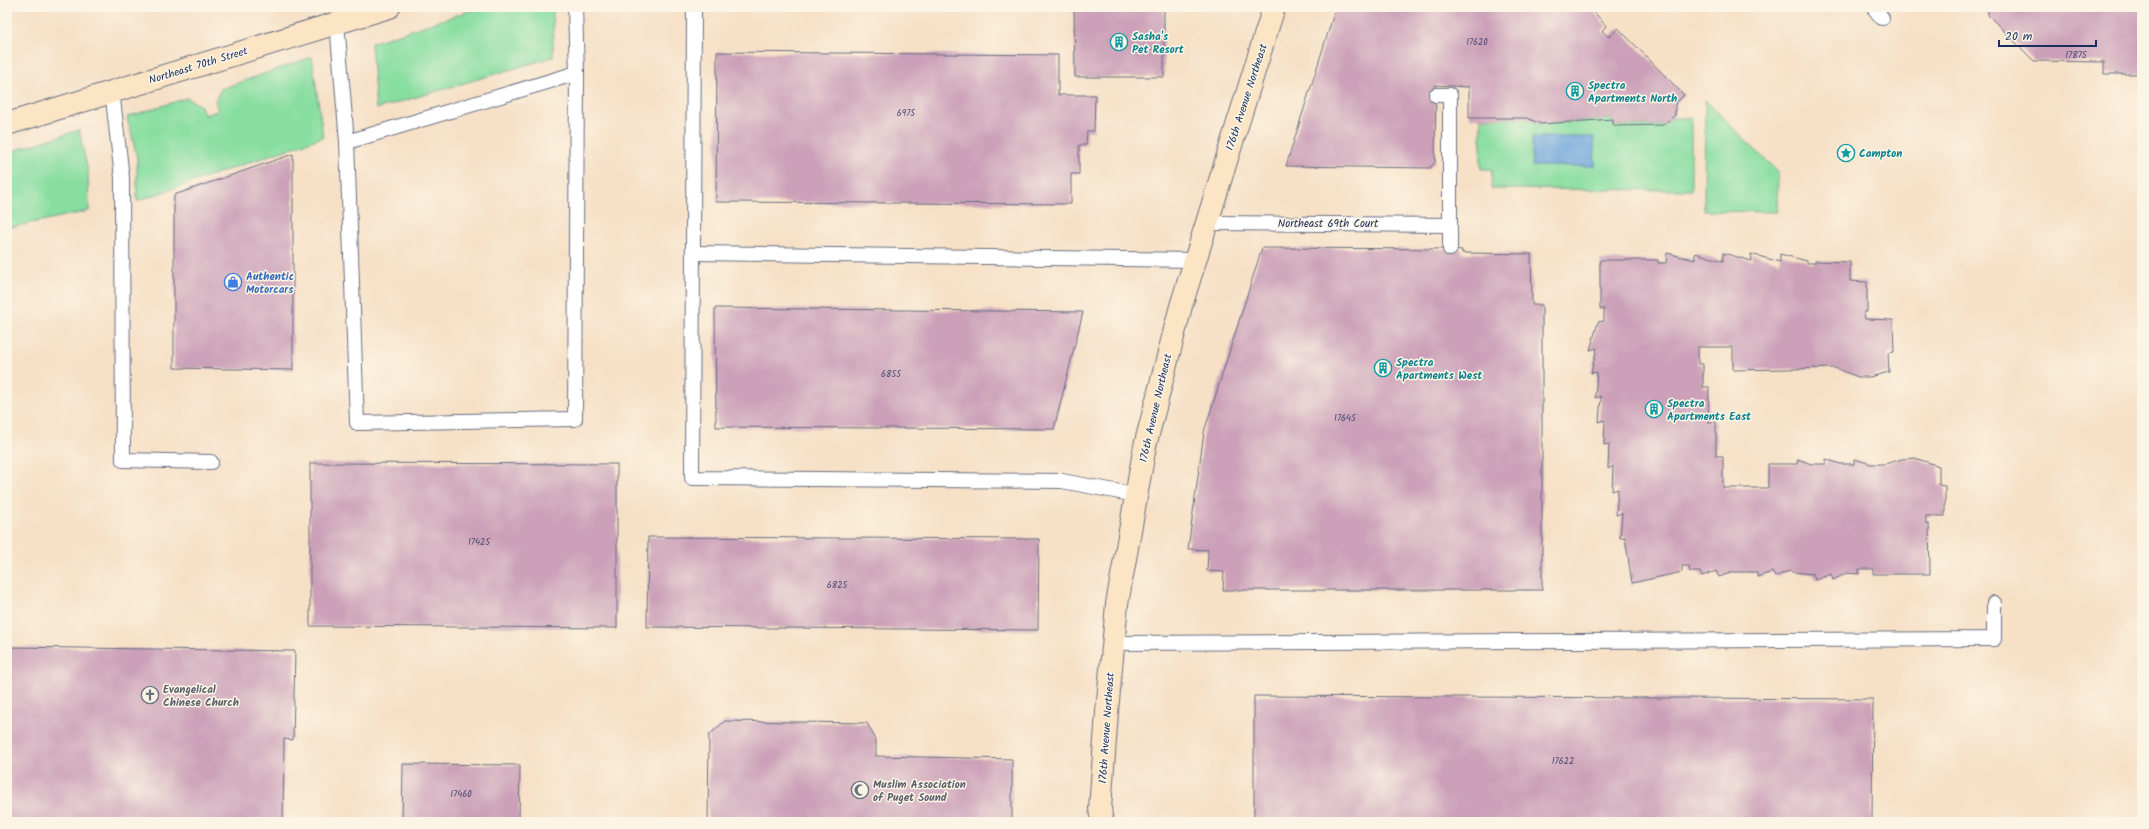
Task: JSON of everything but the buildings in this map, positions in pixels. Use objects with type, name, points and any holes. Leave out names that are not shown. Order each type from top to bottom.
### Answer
[{"type":"street","name":"Northeast 70th Street","points":[[7,124],[112,90],[389,7]]},
{"type":"street","name":"176th Avenue Northeast","points":[[1102,822],[1102,785],[1117,604],[1136,495],[1163,373],[1206,223],[1274,7]]},
{"type":"lane","points":[[337,23],[347,142],[357,423],[574,419],[577,73],[575,7]]},
{"type":"lane","points":[[694,7],[692,478],[1062,481],[1136,495]]},
{"type":"lane","points":[[1873,7],[1882,13]]},
{"type":"lane","points":[[347,142],[577,73]]},
{"type":"lane","points":[[112,90],[122,178],[124,460],[211,462]]},
{"type":"lane","points":[[1436,95],[1450,95],[1450,249]]},
{"type":"lane","name":"Northeast 69th Court","points":[[1206,223],[1450,224]]},
{"type":"lane","points":[[693,253],[1196,260]]},
{"type":"lane","points":[[1113,643],[1994,639],[1994,603]]},
{"type":"green space","points":[[482,7],[553,7],[553,57],[376,109],[371,43]]},
{"type":"green space","points":[[312,57],[323,137],[137,201],[137,157],[127,117],[187,98],[201,106],[204,115],[218,111],[215,101],[221,89]]},
{"type":"green space","points":[[1705,100],[1778,172],[1777,212],[1704,211]]},
{"type":"green space","points":[[1481,118],[1527,118],[1541,124],[1613,119],[1613,124],[1616,126],[1663,125],[1672,118],[1691,118],[1691,190],[1491,189],[1492,169],[1481,169]]},
{"type":"green space","points":[[79,130],[88,172],[89,211],[7,228],[7,153]]},
{"type":"water","points":[[1532,137],[1594,137],[1595,166],[1532,166]]},
{"type":"place","name":"Sasha's Pet Resort","points":[[1119,42]]},
{"type":"place","name":"Spectra Apartments North","points":[[1575,91]]},
{"type":"place","name":"Campton","points":[[1846,153]]},
{"type":"place","name":"Authentic Motorcars","points":[[233,282]]},
{"type":"place","name":"Spectra Apartments West","points":[[1383,368]]},
{"type":"place","name":"Spectra Apartments East","points":[[1654,409]]},
{"type":"place","name":"Evangelical Chinese Church","points":[[150,695]]},
{"type":"place","name":"Muslim Association of Puget Sound","points":[[860,790]]}]
